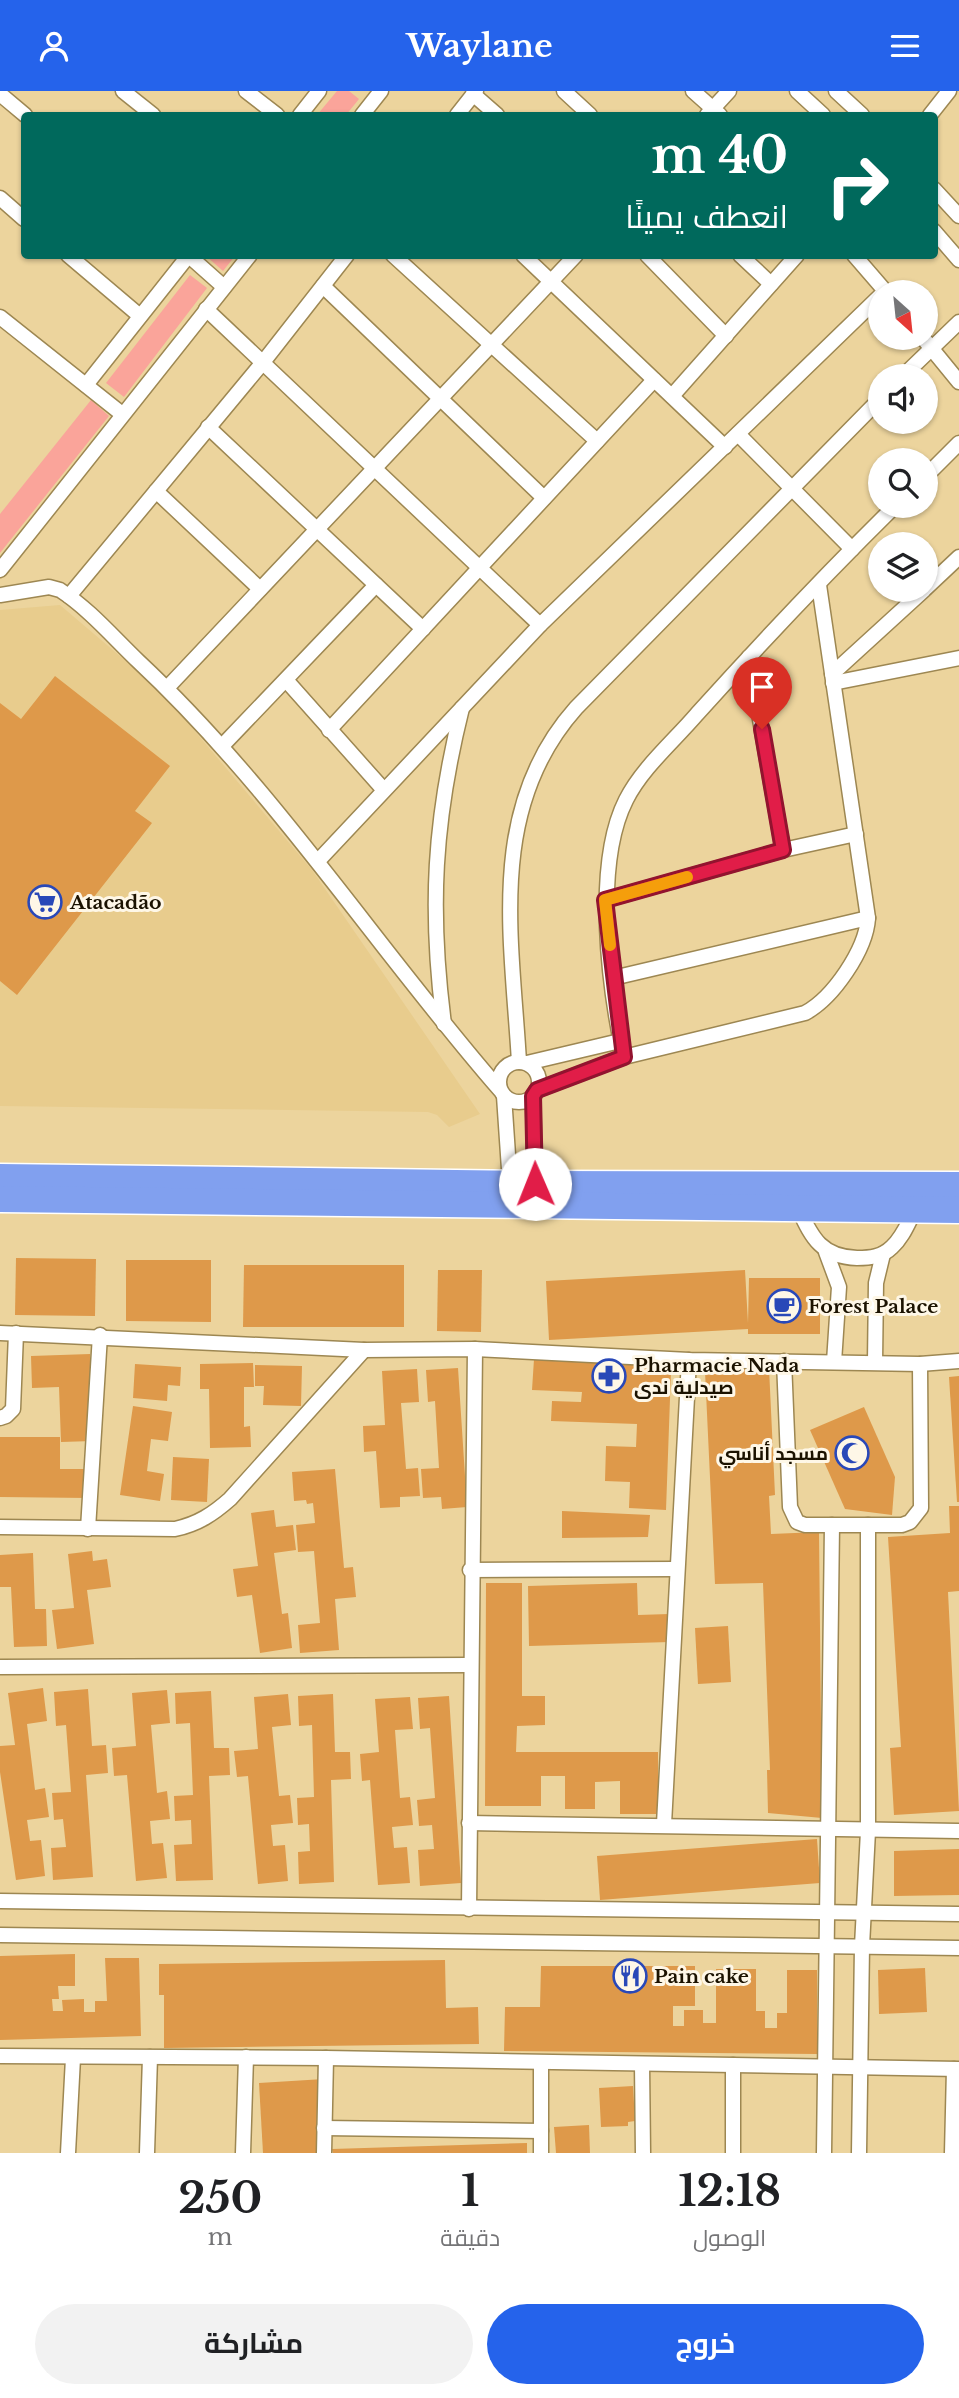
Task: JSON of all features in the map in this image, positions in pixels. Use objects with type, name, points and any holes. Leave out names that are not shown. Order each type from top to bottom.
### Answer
[{"type":"highway","points":[[0,1177],[523,1184],[959,1185]]},
{"type":"highway","points":[[0,1199],[959,1210]]},
{"type":"street","points":[[123,91],[149,112]]},
{"type":"street","points":[[246,91],[273,112]]},
{"type":"street","points":[[302,112],[319,91]]},
{"type":"street","points":[[564,91],[587,112]]},
{"type":"street","points":[[693,91],[712,112]]},
{"type":"street","points":[[714,112],[729,91]]},
{"type":"street","points":[[797,91],[820,112]]},
{"type":"street","points":[[836,91],[859,112]]},
{"type":"street","points":[[932,112],[949,91]]},
{"type":"street","points":[[459,112],[475,93],[494,112]]},
{"type":"street","points":[[0,94],[22,112]]},
{"type":"street","points":[[938,193],[959,216]]},
{"type":"street","points":[[0,198],[21,216]]},
{"type":"street","points":[[938,236],[959,260]]},
{"type":"street","points":[[73,259],[140,316]]},
{"type":"street","points":[[86,385],[186,259]]},
{"type":"street","points":[[192,259],[225,287]]},
{"type":"street","points":[[0,570],[247,259]]},
{"type":"street","points":[[69,596],[264,361],[344,259]]},
{"type":"street","points":[[397,259],[597,442]]},
{"type":"street","points":[[527,259],[725,447]]},
{"type":"street","points":[[167,688],[572,259]]},
{"type":"street","points":[[651,259],[726,335]]},
{"type":"street","points":[[744,259],[771,284]]},
{"type":"street","points":[[672,397],[793,259]]},
{"type":"street","points":[[857,259],[874,280]]},
{"type":"street","points":[[323,286],[544,498]]},
{"type":"street","points":[[318,861],[540,625],[868,308]]},
{"type":"street","points":[[206,309],[540,625]]},
{"type":"street","points":[[0,317],[122,414]]},
{"type":"street","points":[[938,336],[959,322]]},
{"type":"street","points":[[933,350],[959,382]]},
{"type":"street","points":[[329,730],[654,380]]},
{"type":"street","points":[[523,1184],[537,1074],[523,1063],[510,868],[522,803],[538,763],[561,725],[576,708],[868,411]]},
{"type":"street","points":[[208,427],[423,629]]},
{"type":"street","points":[[738,434],[852,548]]},
{"type":"street","points":[[938,464],[959,443]]},
{"type":"street","points":[[156,491],[260,589]]},
{"type":"street","points":[[624,1057],[605,900],[616,831],[626,800],[646,772],[749,657],[883,518]]},
{"type":"street","points":[[938,577],[959,557]]},
{"type":"street","points":[[222,746],[376,585]]},
{"type":"street","points":[[0,595],[48,587],[69,596],[167,688],[222,746],[318,861],[444,1025],[502,1093],[519,1102],[624,1057],[793,1017],[814,1008],[862,948],[868,918],[820,585]]},
{"type":"street","points":[[833,679],[912,602]]},
{"type":"street","points":[[749,657],[783,850]]},
{"type":"street","points":[[833,679],[959,658]]},
{"type":"street","points":[[286,680],[383,789]]},
{"type":"street","points":[[444,1025],[435,949],[434,897],[438,833],[447,769],[463,707]]},
{"type":"street","points":[[605,900],[783,850],[856,834]]},
{"type":"street","points":[[613,978],[868,918]]},
{"type":"street","points":[[523,1184],[500,1074],[511,1063],[523,1063],[620,1041]]},
{"type":"street","points":[[799,1210],[811,1236],[826,1252],[839,1287],[834,1361]]},
{"type":"street","points":[[826,1252],[851,1258],[870,1258],[883,1254],[902,1236],[915,1210]]},
{"type":"street","points":[[875,1362],[876,1283],[883,1254]]},
{"type":"street","points":[[0,1333],[100,1335],[363,1350],[475,1349],[689,1360],[920,1364],[959,1361]]},
{"type":"street","points":[[0,1418],[13,1409],[16,1333]]},
{"type":"street","points":[[88,1529],[100,1335]]},
{"type":"street","points":[[469,1909],[470,1570],[475,1349]]},
{"type":"street","points":[[0,1527],[175,1529],[193,1525],[212,1514],[363,1350]]},
{"type":"street","points":[[664,1824],[689,1360]]},
{"type":"street","points":[[784,1361],[792,1515],[805,1525],[902,1525],[910,1522],[920,1508],[920,1364]]},
{"type":"street","points":[[824,2153],[832,1525]]},
{"type":"street","points":[[859,2153],[862,1946],[868,1831],[869,1525]]},
{"type":"street","points":[[470,1570],[676,1569]]},
{"type":"street","points":[[0,1667],[469,1665]]},
{"type":"street","points":[[469,1823],[664,1824],[868,1831],[959,1831]]},
{"type":"street","points":[[0,1901],[959,1914]]},
{"type":"street","points":[[0,1935],[959,1948]]},
{"type":"street","points":[[0,2056],[326,2058],[956,2069],[952,2153]]},
{"type":"street","points":[[147,2153],[150,2057]]},
{"type":"street","points":[[243,2153],[246,2057]]},
{"type":"street","points":[[68,2153],[72,2058]]},
{"type":"street","points":[[324,2153],[326,2058]]},
{"type":"street","points":[[541,2063],[541,2153]]},
{"type":"street","points":[[642,2064],[643,2153]]},
{"type":"street","points":[[733,2065],[733,2153]]},
{"type":"street","points":[[324,2127],[541,2131]]},
{"type":"shaded area","points":[[337,91],[349,91],[359,99],[348,112],[320,112]]},
{"type":"shaded area","points":[[209,259],[233,259],[223,271]]},
{"type":"shaded area","points":[[190,275],[207,288],[124,397],[106,383]]},
{"type":"shaded area","points":[[91,400],[109,416],[0,553],[0,514]]},
{"type":"shaded area","points":[[60,605],[161,691],[312,870],[480,1114],[449,1127],[437,1115],[428,1112],[0,1106],[0,610]]},
{"type":"building","name":"Atacadão","points":[[55,676],[170,766],[135,811],[152,823],[17,995],[0,981],[0,703],[21,719]]},
{"type":"building","points":[[16,1258],[96,1259],[95,1316],[15,1315]]},
{"type":"building","points":[[126,1260],[211,1260],[211,1322],[126,1321]]},
{"type":"building","points":[[244,1265],[404,1265],[404,1327],[243,1327]]},
{"type":"building","points":[[438,1270],[482,1270],[481,1332],[437,1331]]},
{"type":"building","points":[[745,1270],[748,1323],[749,1278],[820,1278],[820,1334],[748,1334],[748,1329],[549,1340],[546,1281]]},
{"type":"building","points":[[90,1354],[93,1441],[61,1442],[59,1387],[32,1388],[31,1356]]},
{"type":"building","points":[[534,1359],[648,1366],[647,1371],[671,1371],[666,1510],[629,1508],[630,1482],[605,1481],[606,1446],[636,1447],[637,1424],[551,1421],[552,1401],[581,1402],[582,1392],[532,1390]]},
{"type":"building","points":[[253,1363],[254,1387],[244,1387],[244,1427],[250,1426],[251,1447],[210,1448],[209,1389],[200,1389],[200,1364]]},
{"type":"building","points":[[135,1364],[181,1367],[180,1386],[168,1385],[167,1401],[133,1398]]},
{"type":"building","points":[[255,1365],[302,1366],[301,1406],[263,1405],[264,1386],[255,1386]]},
{"type":"building","points":[[458,1368],[467,1507],[442,1509],[441,1497],[423,1498],[421,1469],[439,1468],[435,1401],[428,1402],[426,1370]]},
{"type":"building","points":[[769,1368],[775,1495],[769,1496],[771,1534],[819,1532],[822,1818],[768,1813],[767,1770],[770,1770],[763,1583],[715,1584],[705,1371]]},
{"type":"building","points":[[417,1369],[419,1402],[401,1403],[406,1469],[418,1468],[420,1496],[400,1497],[400,1507],[380,1508],[376,1451],[364,1452],[363,1426],[385,1425],[382,1371]]},
{"type":"building","points":[[959,1376],[959,1502],[957,1502],[949,1377]]},
{"type":"building","points":[[133,1406],[172,1412],[168,1441],[151,1439],[147,1471],[164,1474],[160,1501],[120,1495]]},
{"type":"building","name":"مسجد أناسي","points":[[864,1407],[895,1477],[892,1515],[845,1509],[810,1430]]},
{"type":"building","points":[[0,1437],[60,1437],[60,1469],[88,1469],[88,1498],[0,1497]]},
{"type":"building","points":[[173,1457],[209,1459],[207,1502],[171,1500]]},
{"type":"building","points":[[335,1469],[344,1568],[353,1567],[356,1597],[335,1599],[339,1650],[300,1653],[298,1625],[320,1623],[314,1551],[298,1552],[296,1525],[315,1523],[313,1503],[307,1504],[306,1500],[294,1501],[292,1472]]},
{"type":"building","points":[[949,1506],[959,1506],[959,1591],[948,1592],[959,1811],[894,1815],[890,1748],[901,1747],[888,1537],[950,1533]]},
{"type":"building","points":[[274,1510],[276,1527],[293,1525],[296,1550],[274,1553],[282,1614],[288,1613],[292,1648],[260,1653],[252,1595],[237,1597],[233,1569],[258,1566],[251,1513]]},
{"type":"building","points":[[562,1511],[650,1515],[648,1537],[562,1538]]},
{"type":"building","points":[[92,1551],[93,1561],[107,1559],[111,1587],[87,1590],[94,1644],[57,1649],[52,1610],[74,1608],[68,1554]]},
{"type":"building","points":[[33,1553],[35,1609],[46,1609],[47,1646],[14,1647],[11,1587],[0,1587],[0,1555]]},
{"type":"building","points":[[486,1583],[522,1583],[522,1696],[545,1696],[545,1725],[517,1726],[516,1752],[658,1752],[658,1814],[620,1814],[620,1781],[595,1782],[595,1809],[565,1809],[565,1776],[541,1776],[541,1806],[485,1806]]},
{"type":"building","points":[[637,1583],[638,1615],[669,1614],[670,1642],[529,1646],[528,1586]]},
{"type":"building","points":[[728,1626],[731,1682],[698,1684],[695,1628]]},
{"type":"building","points":[[43,1688],[47,1721],[27,1724],[35,1790],[45,1788],[49,1817],[27,1820],[30,1841],[41,1840],[45,1876],[16,1880],[0,1772],[0,1746],[15,1745],[8,1693]]},
{"type":"building","points":[[88,1689],[92,1746],[106,1745],[108,1773],[86,1775],[93,1877],[53,1880],[51,1848],[66,1847],[63,1819],[54,1820],[52,1793],[71,1792],[66,1725],[56,1726],[54,1692]]},
{"type":"building","points":[[167,1690],[170,1723],[151,1725],[157,1793],[167,1791],[170,1819],[150,1821],[152,1844],[163,1843],[167,1878],[136,1881],[127,1775],[114,1776],[112,1748],[136,1746],[132,1693]]},
{"type":"building","points":[[211,1691],[214,1748],[229,1748],[230,1775],[209,1776],[213,1880],[176,1881],[174,1845],[192,1844],[191,1820],[175,1821],[174,1796],[193,1795],[190,1723],[176,1724],[175,1693]]},
{"type":"building","points":[[288,1694],[291,1725],[272,1727],[279,1796],[290,1795],[293,1823],[271,1825],[273,1846],[285,1845],[288,1881],[258,1884],[248,1776],[237,1777],[234,1751],[258,1749],[254,1697]]},
{"type":"building","points":[[333,1694],[335,1752],[350,1752],[351,1779],[331,1780],[334,1882],[299,1884],[298,1852],[310,1851],[309,1824],[298,1825],[297,1798],[314,1797],[312,1725],[299,1726],[298,1696]]},
{"type":"building","points":[[449,1696],[461,1883],[420,1886],[418,1850],[434,1849],[432,1825],[419,1826],[417,1800],[435,1798],[430,1728],[420,1729],[418,1698]]},
{"type":"building","points":[[410,1697],[413,1729],[395,1730],[400,1798],[410,1797],[413,1825],[392,1827],[394,1848],[407,1847],[410,1883],[378,1885],[370,1780],[362,1781],[360,1754],[379,1752],[375,1699]]},
{"type":"building","points":[[817,1839],[820,1883],[600,1900],[597,1856]]},
{"type":"building","points":[[959,1849],[959,1895],[894,1896],[894,1851]]},
{"type":"building","points":[[75,1954],[75,1986],[58,1986],[59,1999],[52,1999],[53,2011],[63,2011],[62,2000],[84,1999],[84,2012],[95,2012],[95,2001],[107,2001],[105,1958],[139,1958],[141,2036],[0,2040],[0,1956]]},
{"type":"building","points":[[445,1960],[446,2008],[478,2007],[479,2044],[164,2048],[164,1995],[159,1995],[159,1964]]},
{"type":"building","points":[[541,1966],[695,1966],[695,2006],[673,2006],[673,2026],[684,2026],[684,2010],[703,2010],[703,2023],[716,2023],[716,1969],[756,1969],[756,2011],[765,2011],[765,2028],[777,2028],[777,2013],[787,2013],[787,1970],[817,1970],[817,2054],[504,2051],[505,2007],[540,2007]]},
{"type":"building","points":[[925,1968],[927,2012],[879,2014],[878,1970]]},
{"type":"building","points":[[324,2079],[322,2153],[263,2153],[259,2083]]},
{"type":"building","points":[[633,2086],[635,2121],[628,2122],[628,2126],[601,2127],[599,2088]]},
{"type":"building","points":[[589,2125],[590,2153],[556,2153],[554,2127]]},
{"type":"building","points":[[527,2143],[527,2153],[333,2153],[332,2149]]},
{"type":"slow traffic","points":[[610,945],[605,900],[687,877]]},
{"type":"place","name":"Atacadão","points":[[45,902]]},
{"type":"place","name":"Forest Palace","points":[[784,1306]]},
{"type":"place","name":"Pharmacie Nada صيدلية ندى","points":[[609,1376]]},
{"type":"place","name":"مسجد أناسي","points":[[852,1453]]},
{"type":"place","name":"Pain cake","points":[[630,1976]]},
{"type":"route","points":[[535,1184],[533,1096],[537,1090],[624,1057],[605,900],[783,850],[762,729]]}]
